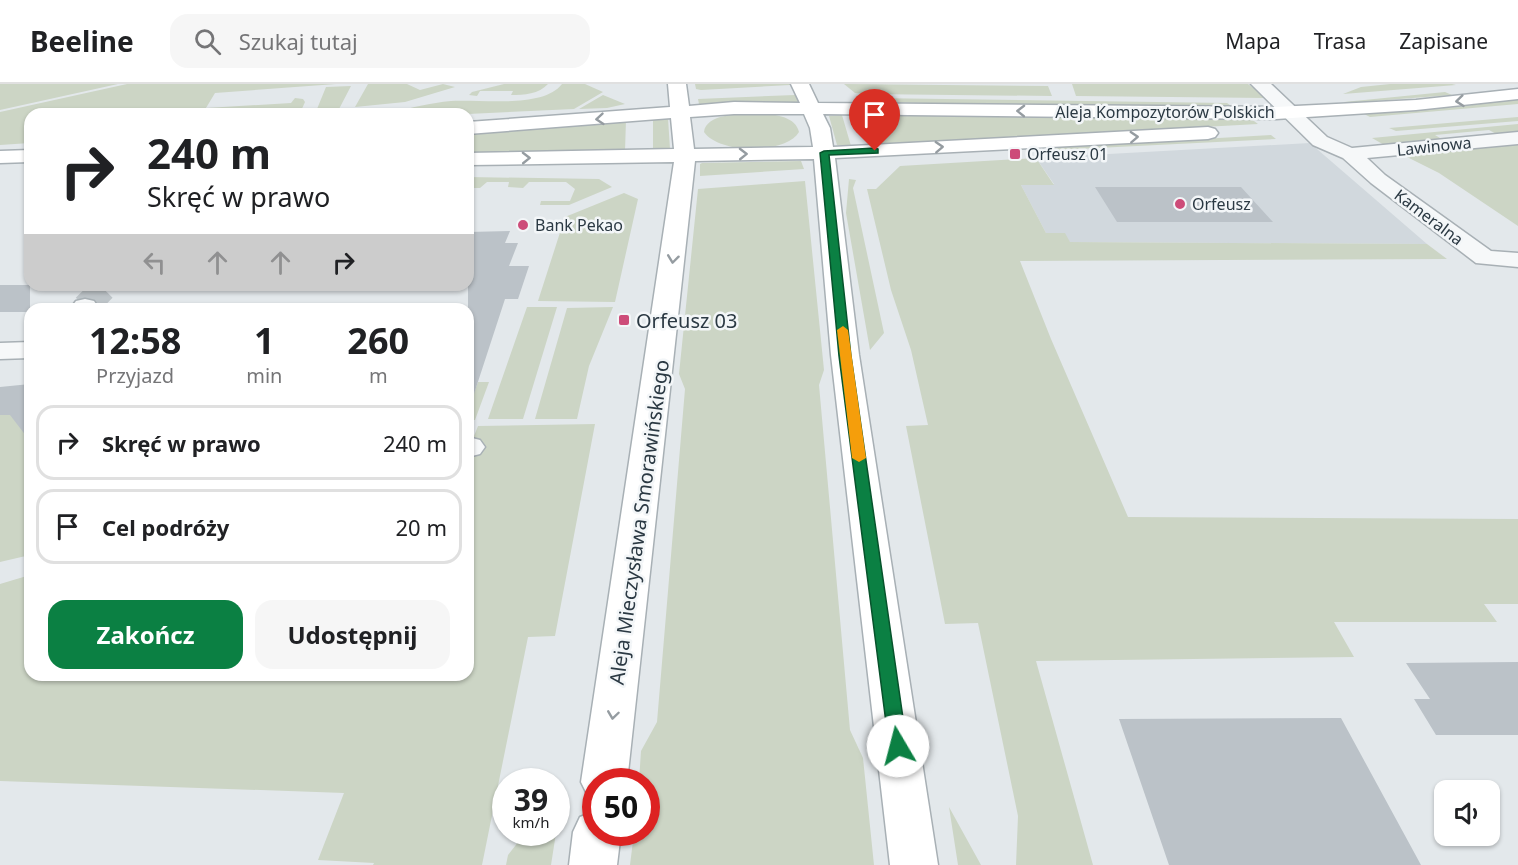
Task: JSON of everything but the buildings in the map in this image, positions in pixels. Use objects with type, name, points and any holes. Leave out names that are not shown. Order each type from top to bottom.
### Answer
[{"type":"street","points":[[1260,84],[1292,112],[1309,119]]},
{"type":"street","points":[[1278,84],[1309,119]]},
{"type":"street","name":"Aleja Kompozytorów Polskich","points":[[685,155],[905,149],[1309,119],[1518,94]]},
{"type":"street","points":[[805,95],[820,128],[824,153],[845,356],[914,865]]},
{"type":"street","name":"Aleja Kompozytorów Polskich","points":[[678,96],[734,108],[805,95],[858,108],[1292,112]]},
{"type":"street","points":[[474,128],[633,116],[678,96]]},
{"type":"street","name":"Aleja Mieczysława Smorawińskiego","points":[[605,768],[660,366],[685,155],[678,96]]},
{"type":"street","name":"Aleja Kompozytorów Polskich","points":[[1309,119],[1328,126],[1518,111]]},
{"type":"street","name":"Kameralna","points":[[1309,119],[1320,141],[1350,154],[1388,186],[1485,258],[1518,260]]},
{"type":"street","name":"Kameralna","points":[[1328,126],[1350,149],[1350,154]]},
{"type":"street","name":"Lawinowa","points":[[1350,154],[1518,138]]},
{"type":"street","points":[[828,186],[861,162],[905,149]]},
{"type":"street","points":[[474,159],[685,155]]},
{"type":"street","points":[[0,157],[24,156]]},
{"type":"street","points":[[612,156],[653,169],[669,178],[680,201]]},
{"type":"street","points":[[0,172],[24,171]]},
{"type":"street","points":[[0,351],[24,350]]},
{"type":"street","points":[[593,865],[595,846]]},
{"type":"shaded area","points":[[1310,143],[1427,244],[1070,242],[1046,233],[1021,185],[1054,184],[1036,158]]},
{"type":"green space","points":[[0,84],[118,84],[0,110]]},
{"type":"green space","points":[[127,84],[336,84],[215,93],[206,108],[24,108],[24,143],[0,145],[0,112]]},
{"type":"green space","points":[[368,84],[407,84],[420,90],[443,84],[455,87],[405,102],[355,107]]},
{"type":"green space","points":[[504,84],[548,84],[536,92],[526,94],[511,95],[513,91],[480,91],[477,96],[469,95],[472,92]]},
{"type":"green space","points":[[562,84],[585,84],[603,92],[574,109],[474,114],[474,108],[411,108],[451,101],[526,100],[553,92]]},
{"type":"green space","points":[[695,84],[790,85],[701,90],[696,89]]},
{"type":"green space","points":[[844,84],[1048,86],[1052,96],[866,94],[855,93]]},
{"type":"green space","points":[[1072,84],[1248,84],[1267,98],[1076,96]]},
{"type":"green space","points":[[1390,84],[1456,85],[1343,94],[1361,87]]},
{"type":"green space","points":[[351,86],[340,108],[317,108],[326,87]]},
{"type":"green space","points":[[1445,92],[1452,95],[1344,102]]},
{"type":"green space","points":[[603,95],[625,104],[607,108],[579,109]]},
{"type":"green space","points":[[795,95],[798,102],[794,103],[702,105],[699,104],[698,99]]},
{"type":"green space","points":[[295,98],[303,99],[305,102],[302,108],[206,108],[291,103]]},
{"type":"green space","points":[[872,98],[1227,103],[1234,108],[866,102]]},
{"type":"green space","points":[[1518,99],[1518,104],[1370,117],[1364,114],[1457,107]]},
{"type":"green space","points":[[753,113],[787,118],[799,132],[792,140],[780,145],[752,149],[723,145],[704,132],[706,126],[717,118]]},
{"type":"green space","points":[[842,115],[851,146],[837,145],[829,116]]},
{"type":"green space","points":[[867,115],[1250,118],[1258,124],[875,145]]},
{"type":"green space","points":[[1518,117],[1518,121],[1396,131],[1389,128]]},
{"type":"green space","points":[[653,118],[668,118],[670,149],[653,151]]},
{"type":"green space","points":[[626,120],[625,151],[474,156],[474,132]]},
{"type":"green space","points":[[1518,124],[1518,134],[1500,136],[1489,130],[1435,135],[1445,141],[1386,146],[1372,138]]},
{"type":"green space","points":[[1271,135],[1276,139],[1037,151],[1062,147]]},
{"type":"green space","points":[[1518,143],[1518,226],[1439,173],[1403,155]]},
{"type":"green space","points":[[1036,158],[1054,185],[1021,185],[1046,233],[1065,233],[1070,242],[1427,244],[1447,259],[1020,261],[1128,517],[1518,519],[1518,604],[1484,604],[1497,622],[1334,622],[1354,657],[1036,661],[1093,865],[1016,865],[1018,816],[978,623],[945,624],[906,426],[928,425],[911,350],[891,290],[867,189],[876,189],[900,166]]},
{"type":"green space","points":[[801,161],[804,169],[700,176],[700,164],[702,163]]},
{"type":"green space","points":[[474,177],[599,179],[612,187],[569,205],[540,205],[541,201],[570,201],[575,189],[566,182],[529,182],[523,188],[508,187],[509,182],[487,182],[480,188],[474,188]]},
{"type":"green space","points":[[849,179],[856,180],[853,188],[884,333],[870,350],[846,213]]},
{"type":"green space","points":[[805,181],[824,370],[819,385],[850,730],[863,758],[874,865],[630,865],[632,846],[660,846],[660,768],[640,768],[641,751],[657,722],[685,389],[679,374],[698,189]]},
{"type":"green space","points":[[624,193],[638,199],[615,302],[538,301],[565,217]]},
{"type":"green space","points":[[527,307],[557,307],[523,419],[488,419]]},
{"type":"green space","points":[[613,307],[589,366],[577,419],[535,419],[567,308]]},
{"type":"green space","points":[[478,382],[489,382],[475,420],[474,420],[474,393]]},
{"type":"green space","points":[[0,415],[15,415],[24,431],[24,556],[0,562]]},
{"type":"green space","points":[[595,424],[555,636],[528,637],[502,768],[492,768],[492,815],[482,865],[373,865],[374,863],[318,860],[344,793],[0,781],[0,584],[24,577],[24,681],[474,681],[474,436],[478,426]]},
{"type":"green space","points":[[949,807],[981,865],[958,865]]},
{"type":"green space","points":[[515,846],[554,846],[551,865],[506,865],[508,855]]},
{"type":"tunnel","points":[[89,303],[101,291]]},
{"type":"slow traffic","points":[[843,330],[859,458]]},
{"type":"place","name":"Orfeusz 01","points":[[1015,154]]},
{"type":"place","name":"Orfeusz","points":[[1180,204]]},
{"type":"place","name":"Bank Pekao","points":[[523,225]]},
{"type":"place","name":"Orfeusz 03","points":[[624,320]]},
{"type":"route","points":[[875,151],[824,153],[845,356],[898,746]]}]
